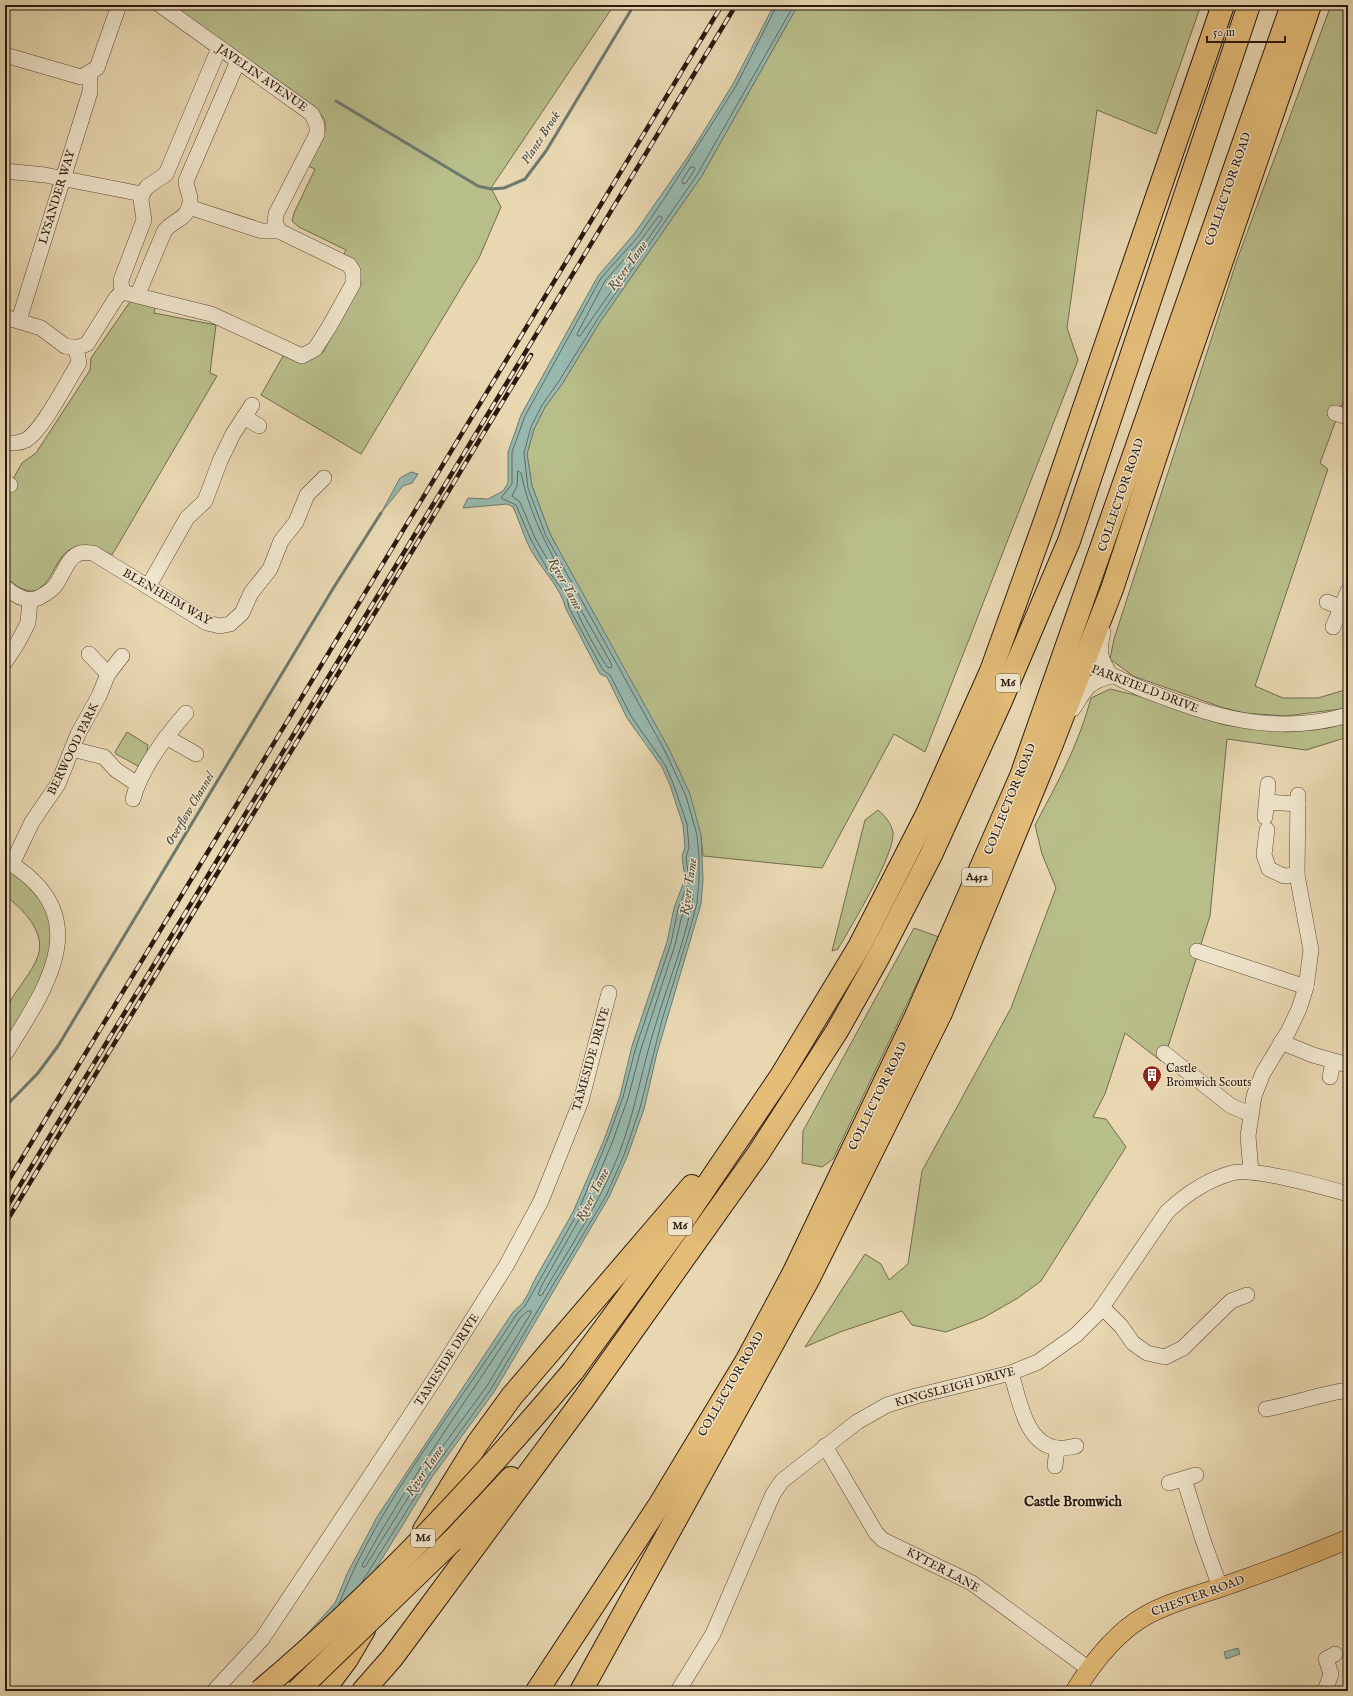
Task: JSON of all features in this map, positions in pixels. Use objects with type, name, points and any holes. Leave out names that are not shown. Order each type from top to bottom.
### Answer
[{"type":"highway","name":"M6","points":[[260,1691],[308,1651],[420,1541],[505,1451],[573,1372],[678,1228],[781,1076],[863,940],[928,812],[991,671],[1046,518],[1223,5]]},
{"type":"highway","name":"M6","points":[[297,1691],[452,1541],[517,1470],[650,1306],[758,1154],[837,1030],[878,958],[934,848],[1001,701],[1069,540],[1249,5]]},
{"type":"highway","name":"COLLECTOR ROAD","points":[[537,1691],[660,1504],[747,1360],[794,1272],[916,1016],[1021,776],[1292,5]]},
{"type":"highway","name":"COLLECTOR ROAD","points":[[581,1691],[729,1426],[819,1259],[941,1013],[1052,744],[1112,589],[1184,371],[1310,5]]},
{"type":"highway","points":[[1021,776],[1040,751],[1068,677],[1083,666]]},
{"type":"highway","points":[[323,1691],[347,1660],[381,1600],[489,1426],[534,1369],[689,1189],[781,1076]]},
{"type":"highway","points":[[363,1691],[392,1658],[650,1306]]},
{"type":"main road","name":"CHESTER ROAD","points":[[1075,1691],[1089,1669],[1104,1650],[1145,1616],[1171,1604],[1315,1553],[1348,1539]]},
{"type":"street","points":[[5,55],[81,76],[90,73],[97,68],[119,5]]},
{"type":"street","name":"JAVELIN AVENUE","points":[[160,5],[302,105],[312,114],[317,126],[317,134],[276,214],[275,222],[279,231]]},
{"type":"street","points":[[12,319],[40,328],[66,346],[76,348],[87,344],[116,298],[122,292],[121,280],[144,220],[140,200],[142,194],[147,187],[166,174],[219,48]]},
{"type":"street","points":[[138,294],[164,232],[168,226],[181,220],[187,214],[190,194],[186,187],[186,181],[238,61]]},
{"type":"street","name":"LYSANDER WAY","points":[[12,319],[62,179],[90,92],[90,73]]},
{"type":"street","points":[[5,171],[45,175],[142,194]]},
{"type":"street","points":[[122,292],[138,294],[212,314],[302,356],[315,349],[353,284],[354,270],[342,261],[279,231],[262,232],[189,207]]},
{"type":"street","points":[[5,442],[11,444],[25,440],[37,430],[79,363],[76,348]]},
{"type":"street","points":[[148,586],[187,518],[205,501],[211,489],[220,461],[233,434],[248,411],[259,426]]},
{"type":"street","name":"BLENHEIM WAY","points":[[30,600],[48,593],[55,586],[72,559],[81,553],[93,553],[207,623],[220,626],[230,624],[242,613],[251,593],[270,569],[281,541],[296,522],[308,495],[327,477]]},
{"type":"street","points":[[5,587],[19,597],[30,600],[28,623],[18,644],[5,662]]},
{"type":"street","points":[[1052,744],[1086,688],[1095,680],[1111,676],[1104,664],[1099,649],[1112,589]]},
{"type":"street","points":[[1333,627],[1334,605],[1348,591]]},
{"type":"street","points":[[89,654],[108,674]]},
{"type":"street","name":"BERWOOD PARK","points":[[8,862],[32,822],[58,784],[78,734],[99,696],[108,674],[122,656]]},
{"type":"street","name":"PARKFIELD DRIVE","points":[[1083,666],[1097,668],[1111,676],[1191,708],[1231,719],[1264,724],[1301,724],[1348,715]]},
{"type":"street","points":[[133,799],[137,784],[166,737],[186,713]]},
{"type":"street","points":[[166,737],[196,754]]},
{"type":"street","points":[[72,749],[104,757],[116,770],[137,784]]},
{"type":"street","points":[[1268,784],[1264,855],[1269,869],[1284,876],[1297,875]]},
{"type":"street","points":[[1251,1172],[1248,1136],[1250,1114],[1263,1073],[1288,1032],[1299,1009],[1306,987],[1311,950],[1297,875],[1298,800],[1266,816]]},
{"type":"street","points":[[5,1054],[44,991],[54,967],[58,942],[55,919],[45,896],[26,874],[8,862]]},
{"type":"street","points":[[1197,951],[1214,964],[1306,987]]},
{"type":"street","name":"TAMESIDE DRIVE","points":[[214,1691],[262,1639],[434,1380],[506,1266],[541,1201],[581,1101],[610,992]]},
{"type":"street","points":[[1281,1042],[1333,1062],[1348,1065]]},
{"type":"street","points":[[1164,1053],[1231,1106],[1250,1114]]},
{"type":"street","points":[[1330,1077],[1333,1062]]},
{"type":"street","name":"KINGSLEIGH DRIVE","points":[[678,1691],[713,1634],[773,1494],[782,1481],[857,1422],[887,1405],[916,1396],[1011,1373],[1038,1362],[1076,1336],[1102,1307],[1167,1212],[1181,1199],[1205,1183],[1233,1173],[1251,1172],[1321,1186],[1348,1194]]},
{"type":"street","points":[[1102,1307],[1121,1326],[1134,1343],[1147,1352],[1165,1357],[1183,1348],[1231,1301],[1247,1295]]},
{"type":"street","points":[[1011,1373],[1024,1415],[1031,1430],[1041,1441],[1057,1448],[1076,1446]]},
{"type":"street","points":[[1266,1409],[1289,1405],[1332,1392],[1348,1390]]},
{"type":"street","name":"KYTER LANE","points":[[825,1446],[876,1533],[883,1540],[972,1583],[1089,1669]]},
{"type":"street","points":[[1055,1466],[1057,1448]]},
{"type":"street","points":[[1169,1484],[1190,1477],[1203,1540],[1220,1587]]},
{"type":"street","points":[[1325,1691],[1331,1674],[1326,1659],[1335,1654]]},
{"type":"green space","points":[[168,5],[614,5],[491,188],[501,207],[479,258],[361,454],[261,395],[283,356],[300,361],[312,359],[323,352],[361,284],[360,272],[343,256],[346,250],[299,227],[292,221],[294,213],[315,169],[308,166],[325,131],[325,120],[314,108]]},
{"type":"green space","points":[[798,5],[1201,5],[1156,134],[1097,110],[1067,328],[1078,360],[925,752],[894,734],[822,868],[703,856],[701,835],[680,772],[550,534],[532,486],[527,454],[534,429],[545,407],[562,384],[600,322],[701,177]]},
{"type":"green space","points":[[1331,5],[1348,5],[1348,388],[1320,463],[1328,469],[1255,686],[1283,698],[1318,698],[1348,689],[1348,708],[1286,716],[1244,713],[1221,707],[1133,676],[1110,659],[1114,639],[1237,260]]},
{"type":"green space","points":[[132,299],[156,304],[154,313],[216,325],[210,373],[217,376],[112,555],[94,547],[81,546],[73,548],[60,560],[45,584],[39,589],[32,591],[20,588],[5,577],[5,493],[22,463],[36,453],[90,370],[91,358]]},
{"type":"green space","points":[[1110,689],[1139,696],[1224,725],[1287,732],[1328,728],[1348,722],[1348,737],[1306,750],[1227,739],[1210,916],[1167,1050],[1161,1061],[1125,1033],[1105,1094],[1093,1117],[1106,1119],[1126,1147],[1041,1281],[1018,1298],[983,1318],[946,1332],[912,1325],[902,1311],[840,1332],[805,1347],[865,1254],[881,1264],[889,1280],[908,1264],[922,1171],[1011,1008],[1056,888],[1042,854],[1035,825],[1074,748],[1091,698]]},
{"type":"green space","points":[[127,732],[148,745],[144,759],[138,766],[115,752]]},
{"type":"green space","points":[[878,810],[891,826],[893,832],[892,842],[880,873],[871,890],[838,949],[832,951],[865,820]]},
{"type":"green space","points":[[5,867],[21,876],[45,907],[53,931],[48,970],[5,1043],[4,1022],[6,1010],[13,996],[35,963],[40,947],[39,938],[31,922],[19,907],[5,895]]},
{"type":"green space","points":[[914,928],[939,937],[833,1159],[822,1167],[802,1163],[803,1131]]},
{"type":"water","name":"River Tame","points":[[774,5],[798,5],[701,177],[600,322],[562,384],[545,407],[534,429],[527,454],[532,486],[550,534],[669,749],[690,794],[701,835],[703,880],[701,904],[657,1053],[644,1109],[627,1157],[609,1197],[494,1392],[432,1477],[342,1624],[277,1691],[248,1691],[298,1644],[335,1603],[347,1574],[377,1517],[513,1312],[522,1304],[573,1212],[604,1140],[620,1096],[632,1046],[667,942],[674,908],[685,879],[682,856],[685,847],[683,825],[670,785],[662,767],[627,718],[607,677],[600,674],[566,609],[559,591],[531,551],[513,507],[507,504],[463,508],[468,498],[488,499],[503,491],[508,483],[508,452],[521,415],[598,276],[634,234],[689,155],[733,84]]},
{"type":"water","points":[[411,472],[418,474],[412,483],[403,486],[381,513],[400,478]]},
{"type":"water","points":[[1238,1648],[1240,1654],[1226,1659],[1224,1652]]},
{"type":"waterway","name":"Plants Brook","points":[[336,101],[478,186],[491,189],[504,188],[525,179],[546,151],[634,5]]},
{"type":"waterway","name":"Overflow Channel","points":[[5,1107],[38,1073],[58,1046],[334,587],[381,513]]},
{"type":"railway","points":[[5,1186],[722,5]]},
{"type":"railway","points":[[5,1210],[736,5]]},
{"type":"railway","points":[[5,1224],[531,355]]},
{"type":"place","name":"Castle Bromwich Scouts","points":[[1152,1092]]},
{"type":"district","name":"Castle Bromwich","points":[[1073,1502]]}]
